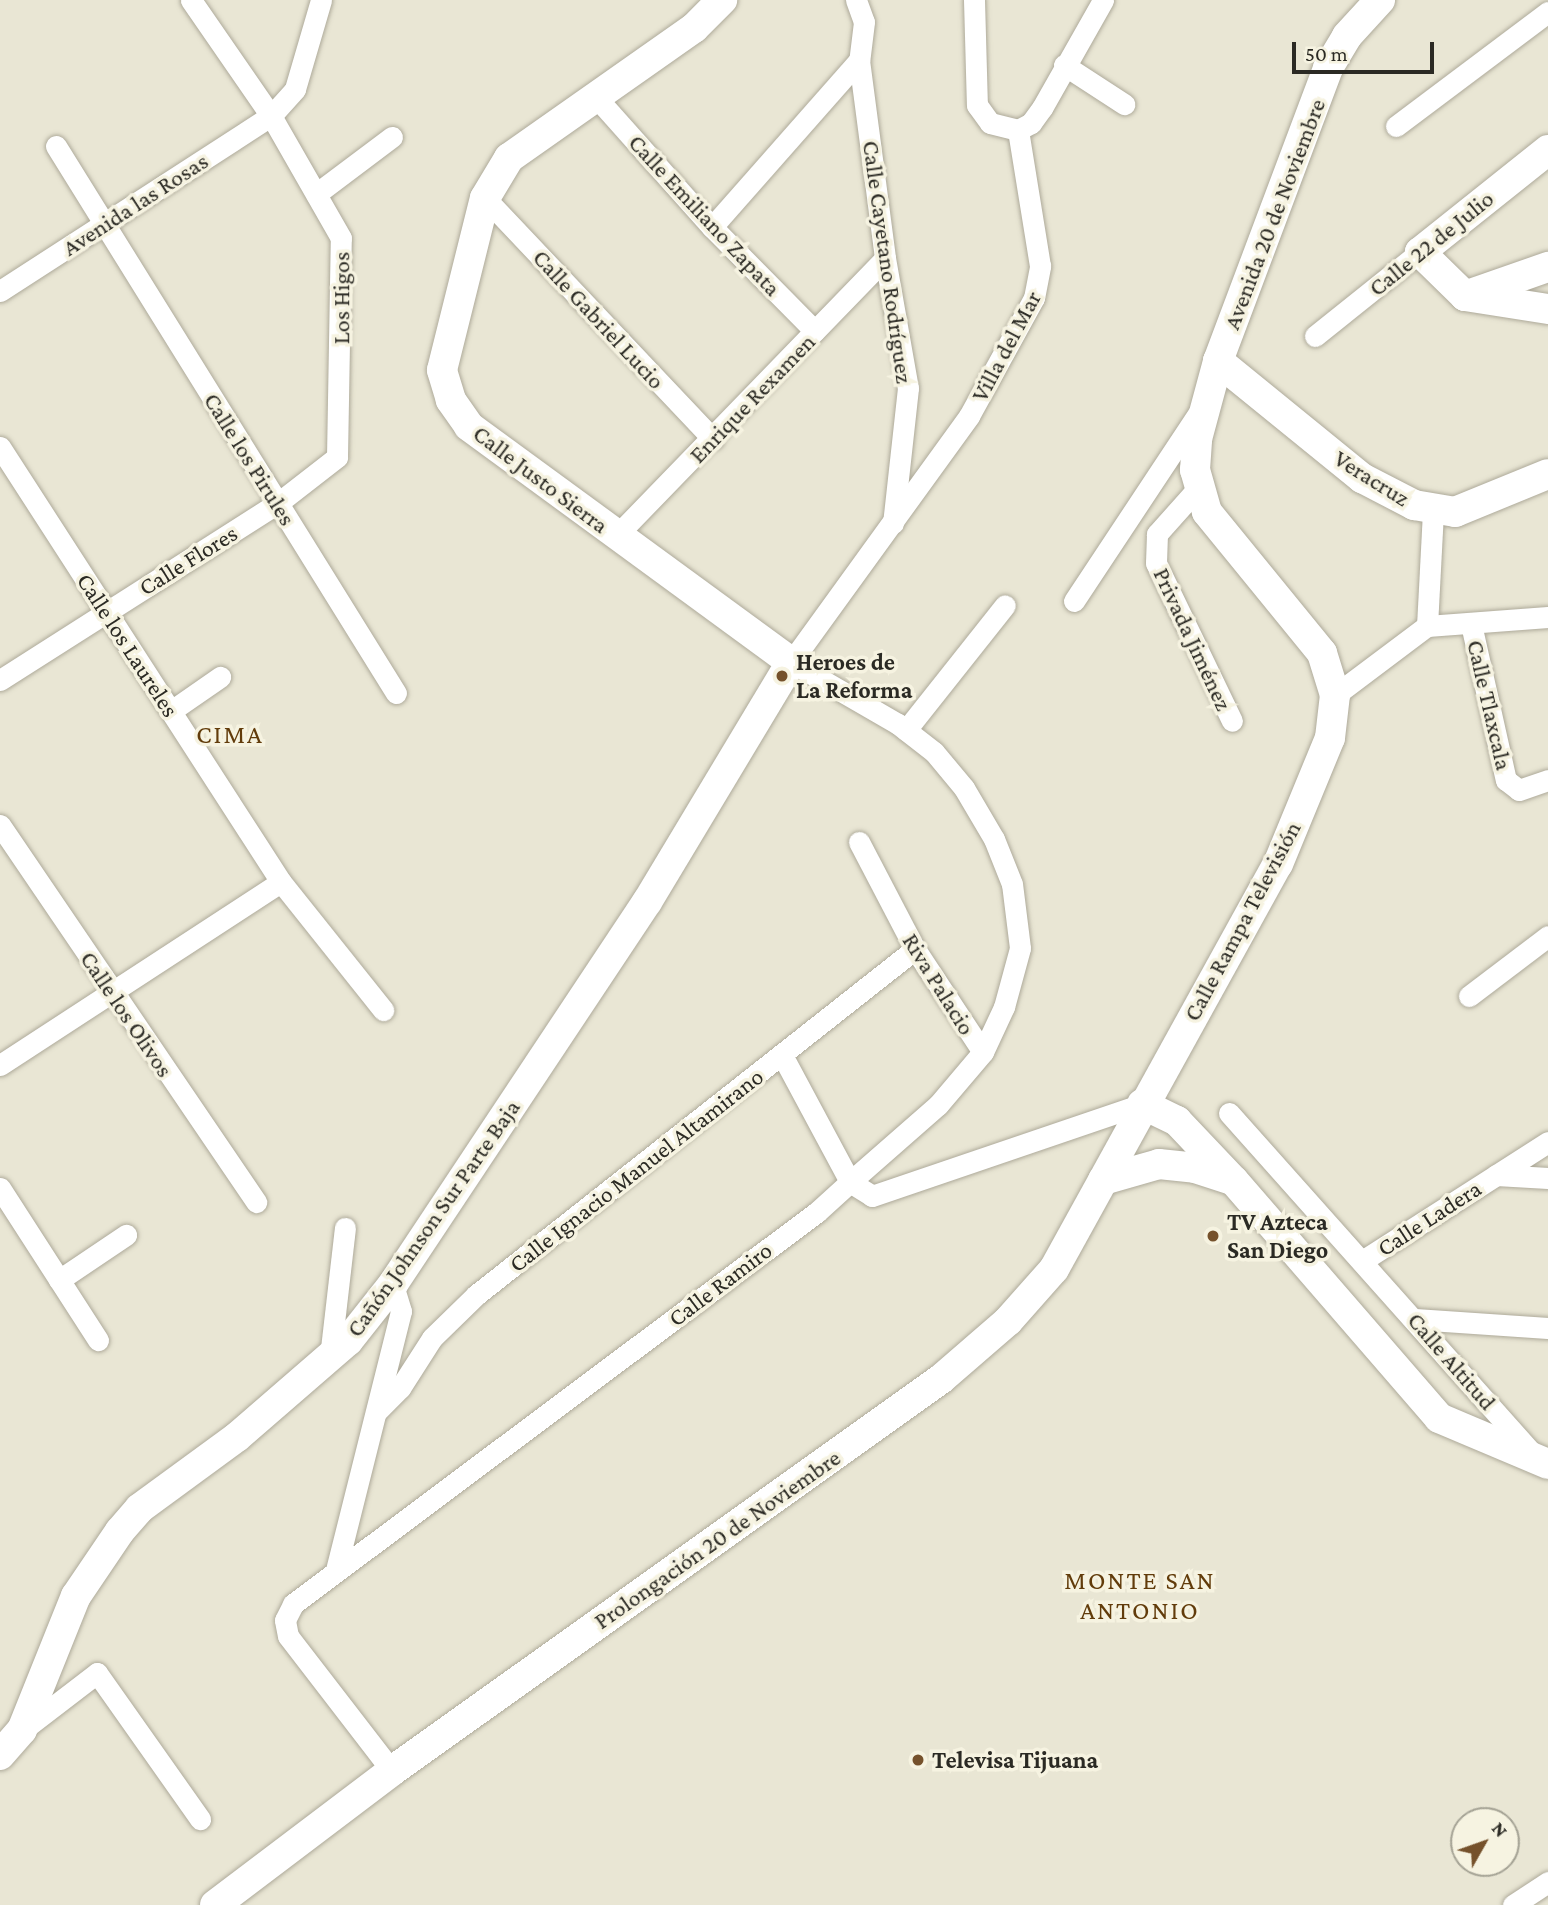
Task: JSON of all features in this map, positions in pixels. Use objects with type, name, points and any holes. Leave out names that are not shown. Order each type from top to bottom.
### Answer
[{"type":"street","name":"Los Higos","points":[[191,0],[271,116],[341,238],[343,255],[337,457]]},
{"type":"street","name":"Avenida las Rosas","points":[[0,291],[271,116],[295,89],[321,0]]},
{"type":"street","name":"Calle Justo Sierra","points":[[722,0],[694,28],[596,97],[521,145],[496,175],[485,198],[442,370],[452,400],[469,426],[791,662],[902,727]]},
{"type":"street","name":"Calle Cayetano Rodríguez","points":[[856,0],[864,22],[859,61],[885,258],[908,388],[892,527]]},
{"type":"street","points":[[974,0],[977,105],[990,123],[1018,130],[1031,123],[1103,0]]},
{"type":"street","name":"Avenida 20 de Noviembre","points":[[1218,361],[1328,68],[1347,36],[1380,0]]},
{"type":"street","points":[[1396,126],[1548,12]]},
{"type":"street","points":[[712,227],[859,61]]},
{"type":"street","points":[[1064,65],[1124,104]]},
{"type":"street","name":"Calle Emiliano Zapata","points":[[596,97],[712,227],[815,331]]},
{"type":"street","name":"Villa del Mar","points":[[791,662],[892,527],[969,416],[1039,282],[1018,130]]},
{"type":"street","points":[[316,194],[392,137]]},
{"type":"street","name":"Calle los Pirules","points":[[57,146],[396,693]]},
{"type":"street","name":"Calle 22 de Julio","points":[[1315,336],[1548,150]]},
{"type":"street","name":"Calle Gabriel Lucio","points":[[485,198],[713,439]]},
{"type":"street","points":[[1420,252],[1465,296],[1548,309]]},
{"type":"street","name":"Enrique Rexamen","points":[[617,536],[885,258]]},
{"type":"street","points":[[1465,296],[1548,267]]},
{"type":"street","name":"Calle Rampa Televisión","points":[[1142,1104],[1278,864],[1330,738],[1335,695],[1322,653],[1207,512],[1198,488],[1195,470],[1202,407],[1218,361]]},
{"type":"street","name":"Veracruz","points":[[1218,361],[1362,478],[1433,512],[1476,506],[1548,474]]},
{"type":"street","points":[[1074,601],[1202,407]]},
{"type":"street","name":"Calle los Laureles","points":[[0,447],[281,882],[383,1010]]},
{"type":"street","name":"Calle Flores","points":[[0,680],[278,503],[337,457]]},
{"type":"street","name":"Privada Jiménez","points":[[1198,488],[1157,534],[1156,563],[1231,721]]},
{"type":"street","points":[[1427,626],[1433,512]]},
{"type":"street","points":[[902,727],[1005,605]]},
{"type":"street","points":[[1335,695],[1427,626],[1548,617]]},
{"type":"street","name":"Calle Tlaxcala","points":[[1471,624],[1506,779],[1519,790],[1548,780]]},
{"type":"street","name":"Cañón Johnson Sur Parte Baja","points":[[0,1755],[22,1730],[76,1596],[120,1531],[140,1508],[237,1437],[330,1357],[393,1284],[647,902],[791,662]]},
{"type":"street","points":[[171,711],[220,677]]},
{"type":"street","name":"Riva Palacio","points":[[902,727],[934,752],[964,788],[994,839],[1012,884],[1020,948],[1004,1007],[983,1052]]},
{"type":"street","name":"Calle los Olivos","points":[[0,825],[256,1202]]},
{"type":"street","name":"Riva Palacio","points":[[859,842],[915,949],[983,1052]]},
{"type":"street","points":[[0,1065],[281,882]]},
{"type":"street","points":[[1469,996],[1548,936]]},
{"type":"street","name":"Calle Ignacio Manuel Altamirano","points":[[377,1411],[400,1388],[432,1338],[476,1295],[915,949]]},
{"type":"street","name":"Calle Ramiro","points":[[392,1770],[284,1628],[293,1604],[792,1231],[938,1105],[983,1052]]},
{"type":"street","points":[[782,1055],[850,1182],[872,1196],[1142,1104],[1177,1121],[1234,1181],[1439,1418],[1544,1464]]},
{"type":"street","name":"Prolongación 20 de Noviembre","points":[[215,1905],[392,1770],[941,1379],[1008,1321],[1054,1269],[1142,1104]]},
{"type":"street","name":"Calle Altitud","points":[[1229,1113],[1544,1464]]},
{"type":"street","name":"Calle Ladera","points":[[1362,1261],[1548,1142]]},
{"type":"street","points":[[1103,1180],[1159,1164],[1176,1164],[1234,1181]]},
{"type":"street","points":[[1496,1175],[1548,1178]]},
{"type":"street","points":[[0,1188],[98,1340]]},
{"type":"street","points":[[330,1357],[345,1228]]},
{"type":"street","points":[[59,1280],[126,1235]]},
{"type":"street","points":[[336,1570],[401,1311],[393,1284]]},
{"type":"street","points":[[1415,1319],[1548,1328]]},
{"type":"street","points":[[22,1730],[97,1673],[200,1819]]},
{"type":"street","points":[[1513,1905],[1548,1882]]},
{"type":"place","name":"Heroes de La Reforma","points":[[782,676]]},
{"type":"place","name":"TV Azteca San Diego","points":[[1213,1236]]},
{"type":"place","name":"Televisa Tijuana","points":[[918,1760]]},
{"type":"district","name":"CIMA","points":[[230,735]]},
{"type":"district","name":"MONTE SAN ANTONIO","points":[[1140,1596]]}]
